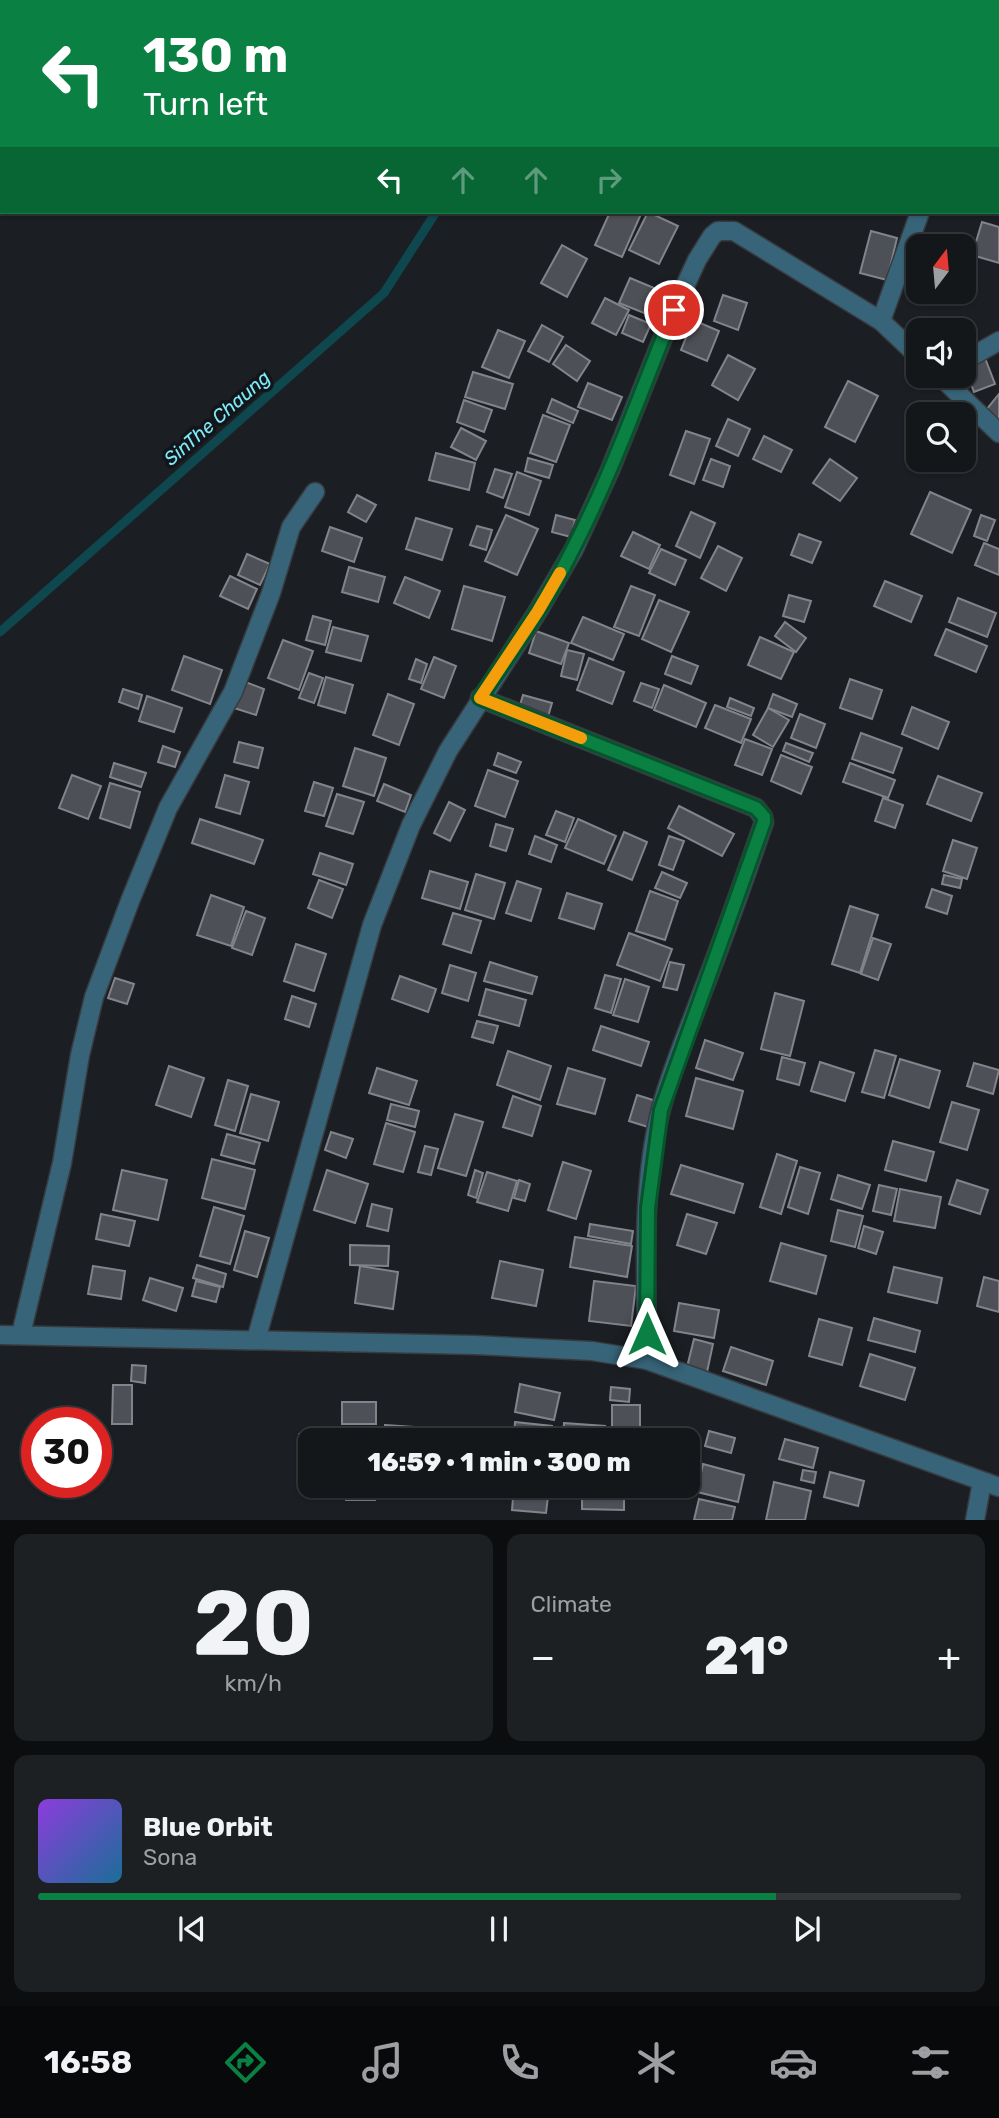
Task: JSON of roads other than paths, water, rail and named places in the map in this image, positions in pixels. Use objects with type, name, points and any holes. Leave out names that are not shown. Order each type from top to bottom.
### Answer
[{"type":"street","points":[[881,321],[919,214]]},
{"type":"street","points":[[256,1340],[372,925],[411,825],[448,751],[538,611],[574,549],[610,470],[674,310],[697,260],[712,236],[724,230],[743,234],[881,321],[906,345]]},
{"type":"street","points":[[976,354],[999,341]]},
{"type":"street","points":[[952,388],[999,433]]},
{"type":"street","points":[[20,1334],[62,1163],[80,1055],[94,998],[168,808],[233,692],[271,593],[291,527],[315,492]]},
{"type":"street","points":[[480,698],[756,808],[764,817],[730,921],[670,1078],[661,1110],[648,1208],[647,1360]]},
{"type":"street","points":[[0,1335],[475,1345],[592,1351],[647,1360],[991,1485],[975,1520]]},
{"type":"waterway","name":"SinThe Chaung","points":[[0,632],[384,293],[435,214]]}]
